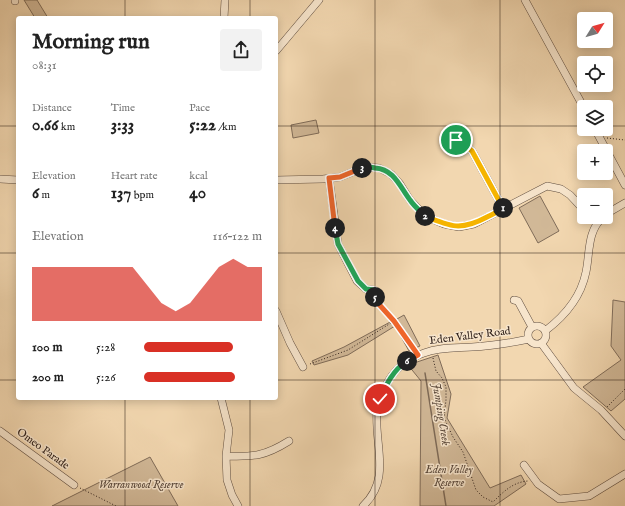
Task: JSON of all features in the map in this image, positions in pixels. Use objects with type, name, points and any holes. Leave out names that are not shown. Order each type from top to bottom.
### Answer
[{"type":"street","points":[[224,16],[225,0]]},
{"type":"street","points":[[278,49],[319,0]]},
{"type":"street","points":[[525,0],[580,100]]},
{"type":"street","points":[[600,138],[625,185]]},
{"type":"street","points":[[456,140],[472,151],[503,208]]},
{"type":"street","points":[[278,180],[340,177],[365,167],[379,168],[392,174],[410,200],[425,216],[444,224],[460,227],[474,224],[547,186],[561,188],[570,194],[577,202]]},
{"type":"street","points":[[329,178],[338,244],[358,281],[366,289],[374,290]]},
{"type":"street","points":[[0,180],[16,180]]},
{"type":"street","points":[[613,210],[625,203]]},
{"type":"street","points":[[545,331],[562,318],[576,299],[586,272],[589,241],[596,224]]},
{"type":"street","points":[[517,300],[532,327]]},
{"type":"street","points":[[278,316],[303,367]]},
{"type":"street","points":[[529,339],[528,331],[532,327],[538,326],[544,328],[545,339],[541,343],[556,366],[574,388],[601,410],[625,436]]},
{"type":"street","name":"Eden Valley Road","points":[[363,506],[375,493],[378,483],[380,470],[377,420],[380,399],[385,387],[396,370],[404,363],[429,351],[508,343],[529,339],[535,344],[541,343]]},
{"type":"street","points":[[222,400],[229,430],[229,442],[226,456],[227,480],[232,495],[238,506]]},
{"type":"street","name":"Omeo Parade","points":[[0,431],[74,485]]},
{"type":"street","points":[[226,456],[250,457],[261,455],[272,451],[289,441]]},
{"type":"street","points":[[524,465],[538,484],[559,499],[589,496],[625,474]]},
{"type":"path","points":[[600,138],[625,140]]},
{"type":"path","points":[[374,290],[376,301],[394,321],[418,355]]},
{"type":"path","points":[[303,367],[348,350],[394,321]]},
{"type":"path","points":[[429,351],[434,361],[436,371],[442,378],[446,387],[444,418],[453,437],[463,452],[476,490],[482,497],[493,502],[506,489],[520,482],[534,480]]},
{"type":"path","points":[[601,410],[610,404],[625,389]]},
{"type":"path","points":[[74,485],[116,506]]},
{"type":"green space","points":[[24,0],[37,0],[47,16],[34,16]]},
{"type":"green space","points":[[316,120],[319,133],[293,138],[291,125]]},
{"type":"green space","points":[[540,196],[559,231],[538,243],[519,208]]},
{"type":"green space","points":[[370,300],[377,300],[397,319],[404,315],[420,346],[409,351],[395,326],[348,355],[314,365],[312,361],[344,347],[392,321]]},
{"type":"green space","points":[[613,300],[625,302],[625,399],[611,411],[583,387],[621,360],[611,346]]},
{"type":"green space","name":"Eden Valley Reserve","points":[[438,355],[451,394],[447,418],[490,488],[521,475],[526,484],[494,506],[420,506],[421,381],[408,365]]},
{"type":"green space","name":"Warranwood Reserve","points":[[150,457],[178,506],[52,506]]},
{"type":"waterway","name":"Jumping Creek","points":[[425,373],[446,506]]},
{"type":"route","points":[[380,399],[385,387],[396,370],[404,363],[418,355],[394,321],[376,301],[374,290],[366,289],[358,281],[338,244],[329,178],[340,177],[365,167],[379,168],[392,174],[410,200],[425,216],[444,224],[460,227],[474,224],[503,208],[472,151],[456,140]]}]
